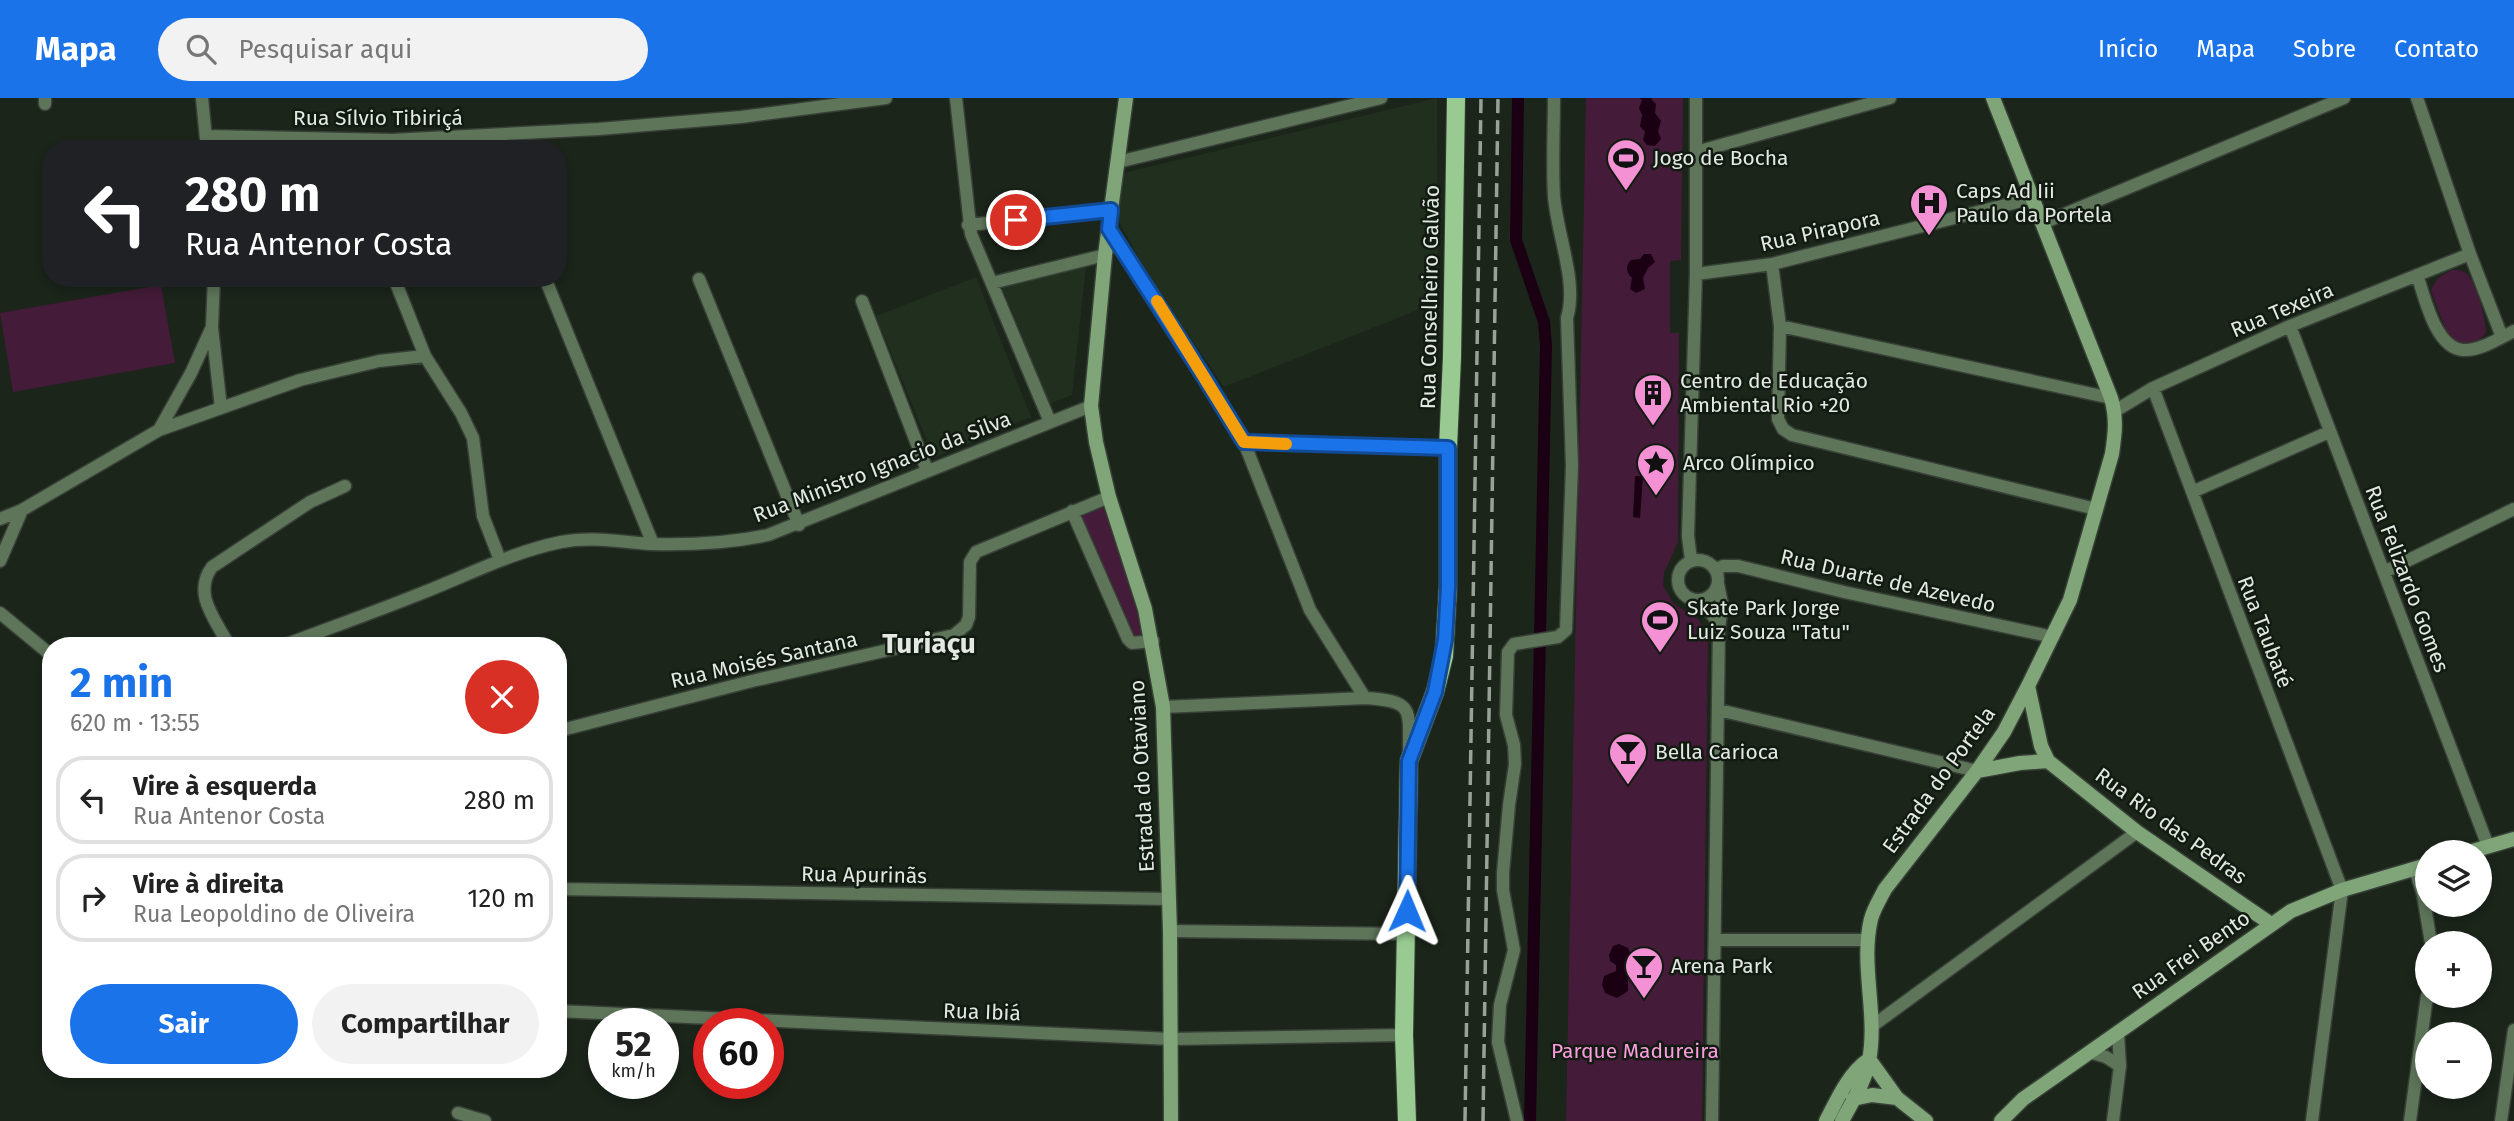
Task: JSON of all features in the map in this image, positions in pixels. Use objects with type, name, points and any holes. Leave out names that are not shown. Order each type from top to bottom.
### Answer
[{"type":"main road","name":"Rua Conselheiro Galvão","points":[[1407,1121],[1404,1035],[1409,761],[1435,692],[1444,656],[1448,587],[1448,448],[1456,98]]},
{"type":"street","points":[[202,98],[206,140]]},
{"type":"street","name":"Rua Sílvio Tibiriçá","points":[[392,140],[585,130],[741,117],[886,98]]},
{"type":"street","points":[[956,98],[968,225],[1050,422]]},
{"type":"street","name":"Estrada do Otaviano","points":[[1126,98],[1105,256],[1091,406],[1096,442],[1110,497],[1153,641],[1163,707],[1170,931],[1171,1121]]},
{"type":"street","points":[[1118,162],[1381,98]]},
{"type":"street","points":[[1517,1121],[1498,1042],[1500,1005],[1514,950],[1503,890],[1515,764],[1514,746],[1506,715],[1508,652],[1514,644],[1558,638],[1566,630],[1567,620],[1572,466],[1567,318],[1572,294],[1557,228],[1554,98]]},
{"type":"street","points":[[1691,560],[1688,536],[1696,274],[1696,98]]},
{"type":"street","points":[[1696,152],[1890,98]]},
{"type":"street","name":"Estrada do Portela","points":[[1870,1059],[1867,940],[1871,917],[1885,889],[2004,732],[2053,637],[2070,600],[2112,454],[2116,430],[2113,405],[1993,98]]},
{"type":"street","points":[[2043,223],[2344,98]]},
{"type":"street","points":[[2417,98],[2470,254],[2508,334],[2479,347],[2463,350],[2447,343],[2432,318],[2417,275]]},
{"type":"street","name":"Rua Pirapora","points":[[1696,274],[1772,264],[2033,198]]},
{"type":"street","points":[[968,225],[1111,210]]},
{"type":"street","points":[[1109,229],[1244,442],[1310,610],[1365,698]]},
{"type":"street","name":"Rua Texeira","points":[[2113,405],[2290,326],[2470,254]]},
{"type":"street","points":[[992,283],[1105,256]]},
{"type":"street","points":[[1772,264],[1780,326],[1778,419],[1783,429],[1792,435],[2096,509]]},
{"type":"street","points":[[699,279],[799,525]]},
{"type":"street","points":[[214,287],[212,327],[221,408]]},
{"type":"street","points":[[398,287],[425,356],[461,413],[473,438],[483,516],[500,560]]},
{"type":"street","points":[[549,287],[653,544]]},
{"type":"street","points":[[862,301],[927,471]]},
{"type":"street","points":[[1780,326],[2113,405]]},
{"type":"street","name":"Rua Felizardo Gomes","points":[[2290,326],[2486,840]]},
{"type":"street","points":[[159,430],[191,373],[212,327]]},
{"type":"street","points":[[0,519],[22,510],[159,430],[307,378],[379,361],[425,356]]},
{"type":"street","name":"Rua Taubaté","points":[[2153,388],[2342,890]]},
{"type":"street","name":"Rua Ministro Ignacio da Silva","points":[[306,637],[423,593],[500,560],[563,542],[605,540],[653,544],[739,541],[768,535],[799,525],[1091,406]]},
{"type":"street","points":[[2192,492],[2329,432]]},
{"type":"street","points":[[1244,442],[1448,448]]},
{"type":"street","points":[[224,637],[204,597],[202,585],[212,567],[310,502],[345,486]]},
{"type":"street","name":"Rua Moisés Santana","points":[[567,729],[752,681],[954,635],[966,625],[970,617],[970,562],[976,552],[1110,497]]},
{"type":"street","points":[[2384,572],[2514,509]]},
{"type":"street","points":[[0,562],[22,510]]},
{"type":"street","points":[[1072,511],[1128,639],[1132,643],[1153,641]]},
{"type":"street","points":[[1713,1121],[1719,629],[1722,604],[1716,570],[1708,562],[1691,560],[1680,568],[1677,581],[1682,593],[1687,597],[1700,600],[1712,595],[1718,584]]},
{"type":"street","name":"Rua Duarte de Azevedo","points":[[1716,570],[1723,566],[1738,566],[2053,637]]},
{"type":"street","points":[[1700,600],[1714,617],[1719,629]]},
{"type":"street","points":[[0,613],[42,648]]},
{"type":"street","points":[[1718,709],[1977,771],[2048,761],[2039,736],[2028,686]]},
{"type":"street","points":[[1163,707],[1365,698],[1387,700],[1402,704],[1408,718],[1409,761]]},
{"type":"street","name":"Rua Rio das Pedras","points":[[2048,761],[2137,832],[2272,924]]},
{"type":"street","points":[[1871,1027],[2137,832]]},
{"type":"street","points":[[2492,845],[2514,839]]},
{"type":"street","name":"Rua Frei Bento","points":[[2001,1121],[2023,1099],[2272,924],[2307,903],[2415,869]]},
{"type":"street","name":"Rua Apurinãs","points":[[567,889],[1169,899]]},
{"type":"street","points":[[2312,1121],[2342,890]]},
{"type":"street","points":[[1170,931],[1407,934]]},
{"type":"street","points":[[1716,940],[1867,940]]},
{"type":"street","points":[[2410,1121],[2425,1008]]},
{"type":"street","name":"Rua Ibiá","points":[[567,1011],[1171,1039],[1404,1035]]},
{"type":"street","points":[[2501,1121],[2514,1030]]},
{"type":"street","points":[[2113,1121],[2120,1066],[2118,1033]]},
{"type":"street","points":[[2089,1052],[2106,1057],[2120,1066]]},
{"type":"street","points":[[1870,1059],[1897,1098],[1926,1121]]},
{"type":"street","points":[[1842,1121],[1862,1082],[1870,1059]]},
{"type":"street","points":[[1826,1121],[1851,1078],[1860,1066],[1870,1059]]},
{"type":"street","points":[[1853,1099],[1872,1095],[1897,1098]]},
{"type":"street","points":[[458,1112],[485,1121]]},
{"type":"shaded area","points":[[1437,98],[1438,302],[1224,387],[1154,285],[1119,222],[1119,174]]},
{"type":"shaded area","points":[[1639,98],[1653,98],[1651,99],[1656,104],[1655,113],[1661,121],[1658,131],[1661,139],[1655,146],[1647,145],[1643,140],[1645,132],[1640,126],[1642,115],[1639,108],[1642,100]]},
{"type":"shaded area","points":[[1644,254],[1651,254],[1655,262],[1643,278],[1645,289],[1636,293],[1630,289],[1632,278],[1627,267],[1631,260],[1640,259]]},
{"type":"shaded area","points":[[1086,267],[1072,395],[1049,404],[1002,287]]},
{"type":"shaded area","points":[[976,277],[1031,417],[934,458],[876,316]]},
{"type":"shaded area","points":[[1635,476],[1643,476],[1640,518],[1633,517]]},
{"type":"shaded area","points":[[1619,944],[1628,948],[1637,969],[1634,975],[1628,978],[1628,991],[1617,998],[1605,993],[1602,985],[1604,976],[1616,971],[1616,965],[1610,961],[1609,955],[1613,946]]},
{"type":"green space","name":"Parque Madureira","points":[[1586,98],[1683,98],[1681,260],[1670,261],[1670,333],[1679,333],[1678,542],[1664,573],[1663,585],[1673,603],[1699,620],[1708,639],[1702,1121],[1566,1121]]},
{"type":"green space","points":[[2452,270],[2463,271],[2468,275],[2480,303],[2486,333],[2474,342],[2465,344],[2450,341],[2431,291],[2439,278]]},
{"type":"green space","points":[[161,287],[175,363],[13,392],[0,313]]},
{"type":"green space","points":[[1110,505],[1136,587],[1145,637],[1131,641],[1077,517]]},
{"type":"waterway","points":[[1518,98],[1516,240],[1544,322],[1546,345],[1530,1121]]},
{"type":"railway","points":[[1465,1121],[1481,98]]},
{"type":"railway","points":[[1483,1121],[1498,98]]},
{"type":"slow traffic","points":[[1157,301],[1244,442],[1286,444]]},
{"type":"place","name":"Jogo de Bocha","points":[[1626,192]]},
{"type":"place","name":"Caps Ad Iii Paulo da Portela","points":[[1929,237]]},
{"type":"place","name":"Centro de Educação Ambiental Rio +20","points":[[1653,427]]},
{"type":"place","name":"Arco Olímpico","points":[[1656,497]]},
{"type":"place","name":"Skate Park Jorge Luiz Souza \"Tatu\"","points":[[1660,654]]},
{"type":"place","name":"Bella Carioca","points":[[1628,786]]},
{"type":"place","name":"Arena Park","points":[[1644,1000]]},
{"type":"district","name":"Turiaçu","points":[[929,643]]},
{"type":"route","points":[[1016,220],[1111,210],[1109,229],[1244,442],[1448,448],[1448,587],[1444,656],[1435,692],[1409,761],[1407,911]]}]
